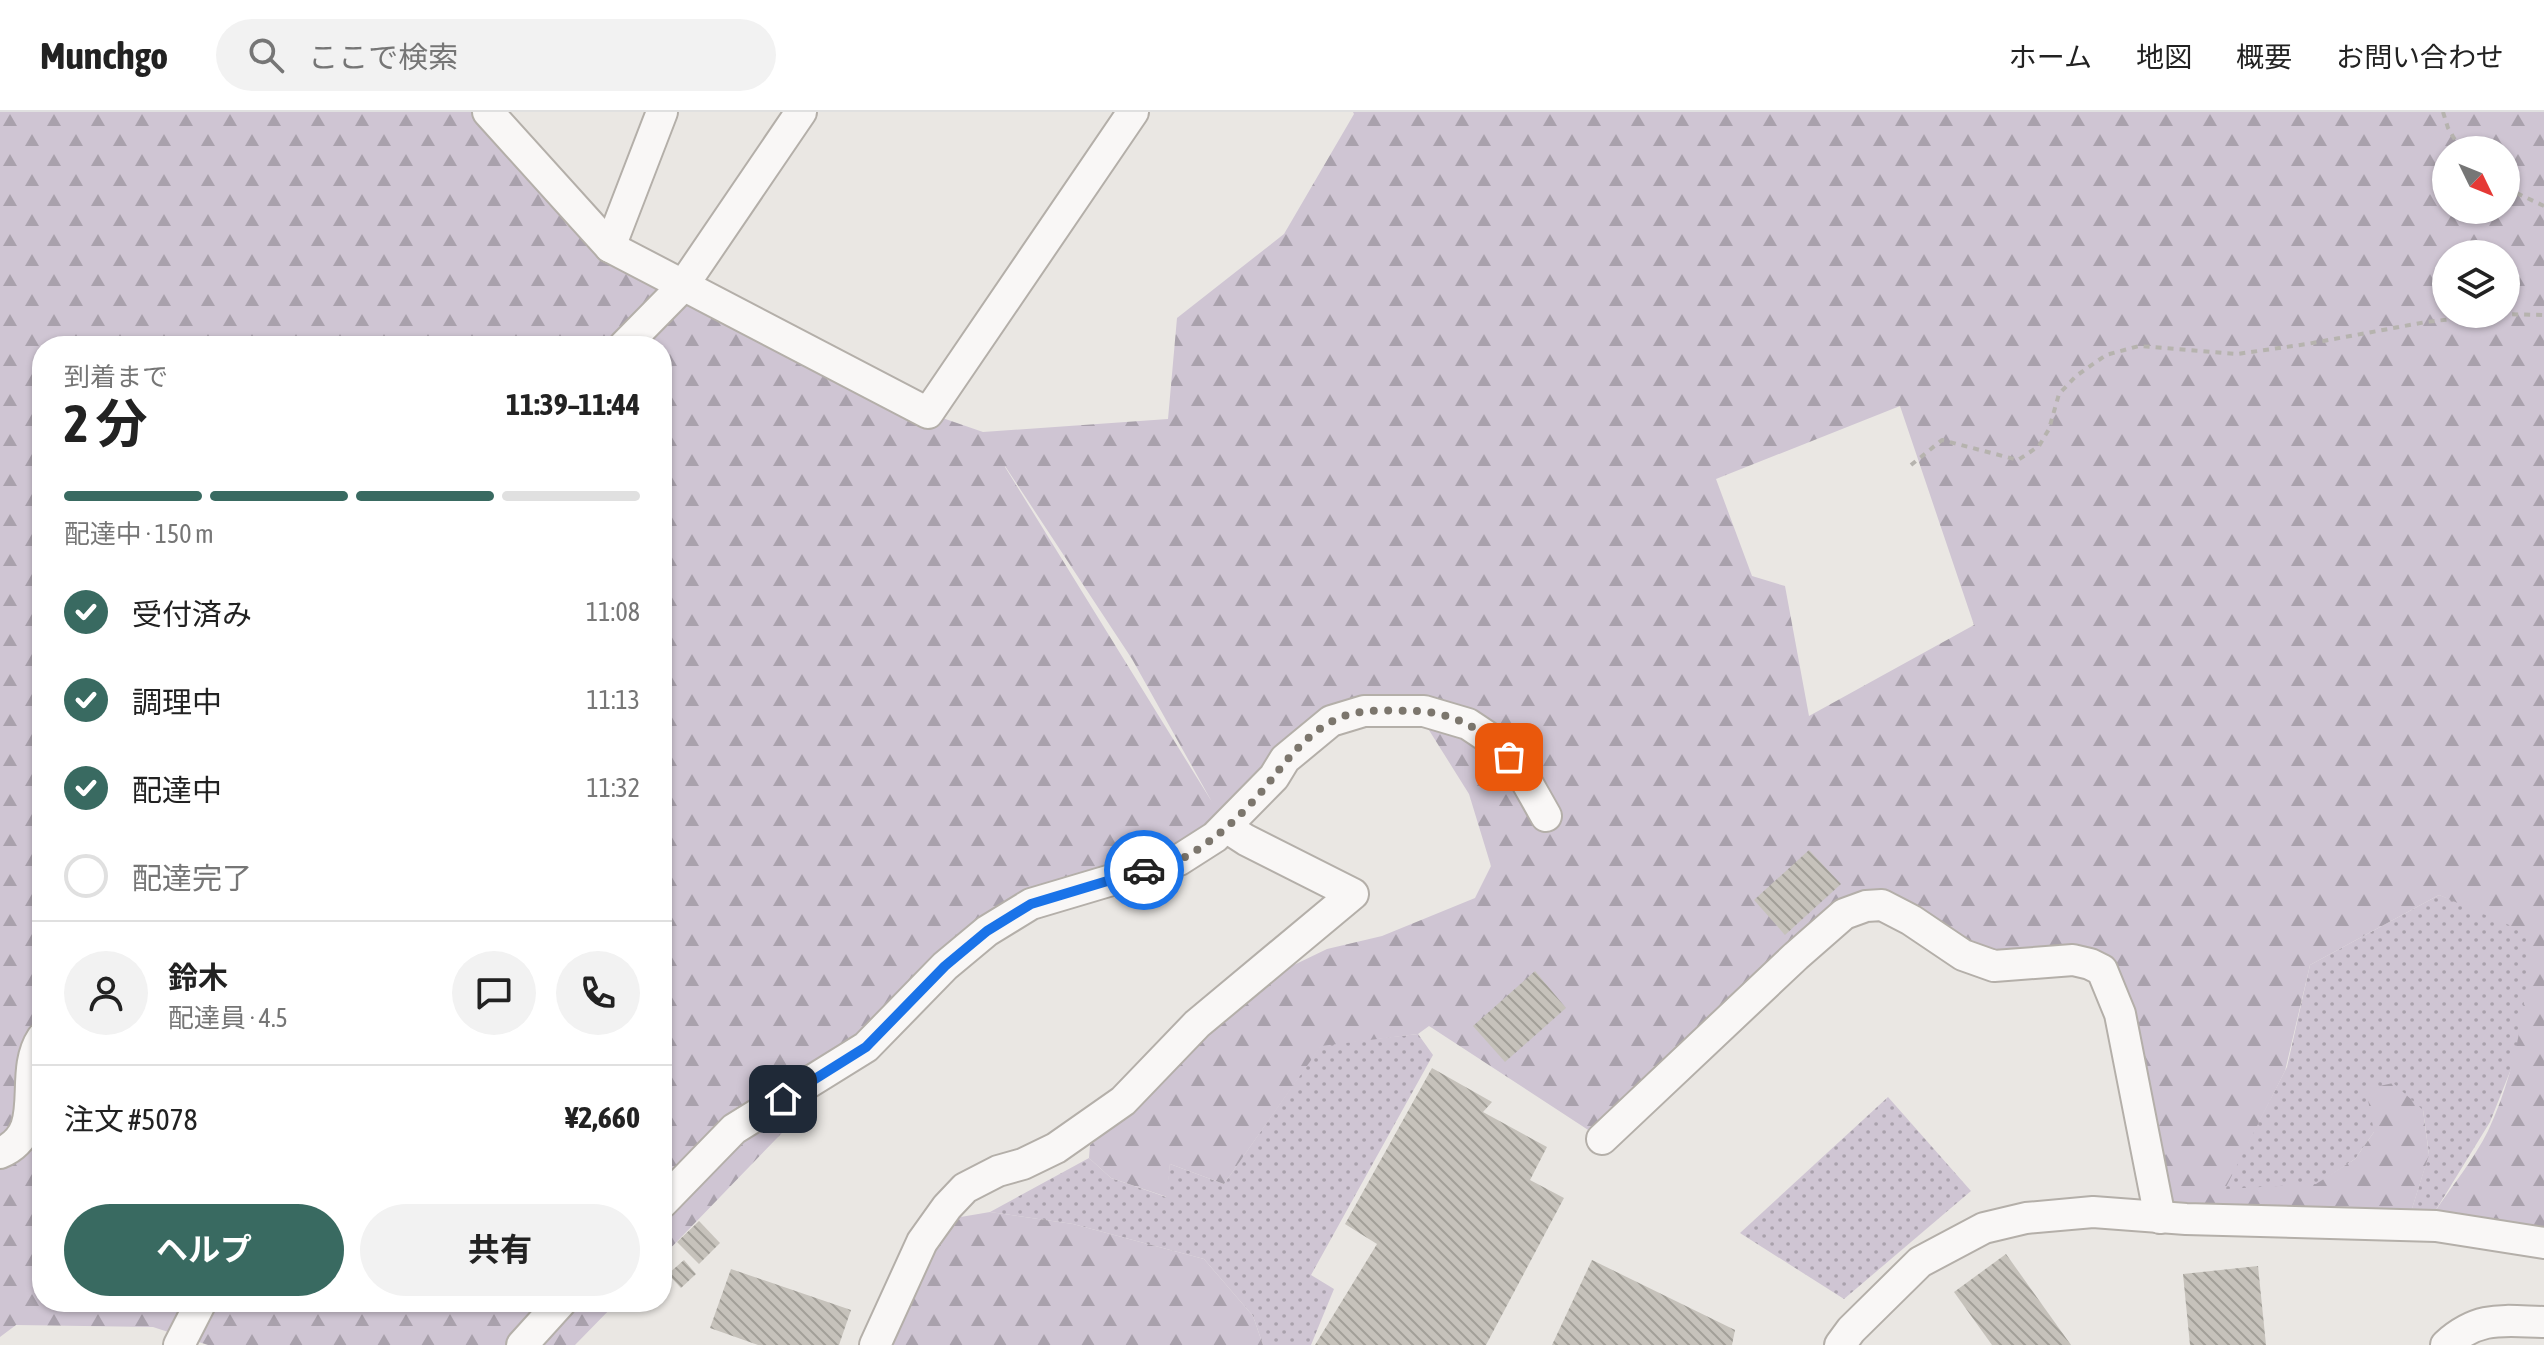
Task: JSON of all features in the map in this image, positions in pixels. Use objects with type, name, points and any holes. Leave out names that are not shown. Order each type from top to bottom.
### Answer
[{"type":"street","points":[[488,112],[610,247],[928,413],[1133,112]]},
{"type":"street","points":[[610,247],[662,112]]},
{"type":"street","points":[[634,336],[682,287],[801,112]]},
{"type":"street","points":[[672,1193],[734,1129],[866,1047],[945,966],[987,931],[1031,904],[1179,860],[1226,827],[1274,777],[1285,759],[1331,721],[1364,711],[1434,712],[1468,724],[1498,744],[1520,770],[1546,816]]},
{"type":"street","points":[[875,1345],[922,1242],[965,1188],[1056,1148],[1123,1101],[1197,1024],[1353,894],[1226,827]]},
{"type":"street","points":[[1602,1139],[1844,914],[1866,906],[1882,905],[1911,920],[1963,955],[1994,966],[2073,960],[2102,970],[2120,1014],[2160,1218]]},
{"type":"street","points":[[0,1153],[16,1147],[27,1128],[32,1096]]},
{"type":"street","points":[[1840,1345],[1851,1330],[1920,1262],[1984,1228],[2026,1218],[2093,1212],[2160,1218],[2436,1226],[2544,1243]]},
{"type":"street","points":[[179,1345],[196,1312]]},
{"type":"street","points":[[522,1345],[552,1312]]},
{"type":"street","points":[[2446,1345],[2457,1335],[2486,1321],[2544,1322]]},
{"type":"path","points":[[2443,112],[2453,136]]},
{"type":"path","points":[[2520,195],[2544,206]]},
{"type":"path","points":[[1911,465],[1942,440],[2018,460],[2039,446],[2049,429],[2059,394],[2076,376],[2106,355],[2139,346],[2237,354],[2426,322],[2497,314],[2544,315]]},
{"type":"green space","points":[[0,112],[488,112],[645,266],[928,413],[983,432],[1168,419],[1177,318],[1284,234],[1353,112],[2544,112],[2544,1230],[2434,1213],[2470,1162],[2498,1108],[2519,1035],[2530,934],[2439,895],[2310,965],[2285,1071],[2225,1189],[2316,1184],[2355,1159],[2374,1132],[2366,1089],[2393,1083],[2423,1110],[2429,1155],[2410,1215],[2165,1207],[2102,970],[1963,955],[1866,906],[1602,1139],[1429,1026],[1418,1034],[1321,1046],[1224,1184],[1170,1164],[1167,1197],[1111,1178],[1089,1158],[1090,1145],[1115,1124],[1184,1050],[1269,977],[1327,949],[1382,936],[1475,898],[1491,866],[1469,794],[1417,711],[1354,714],[1226,827],[1031,904],[837,1076],[672,1247],[672,336],[32,336],[32,1312],[607,1312],[575,1345],[208,1345],[153,1327],[16,1325],[0,1337]],"holes":[[[1900,406],[1974,625],[1809,716],[1785,586],[1752,576],[1716,479]],[[1005,466],[1132,659],[1212,802]]]},
{"type":"green space","points":[[2439,895],[2536,932],[2517,1054],[2490,1122],[2434,1213],[2410,1215],[2429,1154],[2423,1110],[2374,1132],[2355,1159],[2310,1189],[2224,1189],[2287,1067],[2310,965]]},
{"type":"green space","points":[[1418,1034],[1433,1055],[1311,1275],[1334,1289],[1311,1345],[1263,1345],[1253,1316],[1204,1259],[1073,1224],[990,1212],[1089,1158],[1111,1178],[1166,1197],[1170,1164],[1224,1184],[1321,1045]]},
{"type":"green space","points":[[1888,1097],[1971,1191],[1844,1299],[1740,1233]]},
{"type":"green space","points":[[990,1212],[1073,1224],[1204,1259],[1253,1316],[1263,1345],[875,1345],[937,1221]]},
{"type":"building","points":[[1809,850],[1841,884],[1785,935],[1754,900]]},
{"type":"building","points":[[1535,971],[1566,1008],[1505,1062],[1473,1026]]},
{"type":"building","points":[[1432,1068],[1492,1102],[1483,1112],[1547,1147],[1530,1180],[1564,1198],[1486,1345],[1315,1345],[1377,1244],[1345,1224]]},
{"type":"building","points":[[699,1221],[720,1243],[699,1264],[677,1242]]},
{"type":"building","points":[[2006,1254],[2071,1345],[1992,1345],[1954,1292]]},
{"type":"building","points":[[684,1260],[696,1274],[681,1288],[672,1278],[672,1270]]},
{"type":"building","points":[[1592,1260],[1735,1330],[1732,1345],[1552,1345]]},
{"type":"building","points":[[2258,1266],[2266,1345],[2190,1345],[2183,1274]]},
{"type":"building","points":[[731,1269],[851,1310],[839,1345],[758,1345],[710,1328]]},
{"type":"way so far","points":[[1144,870],[1179,860],[1215,837],[1274,777],[1285,759],[1331,721],[1364,711],[1434,712],[1468,724],[1498,744],[1509,757]]},
{"type":"route","points":[[783,1099],[866,1047],[945,966],[987,931],[1031,904],[1144,870]]}]
